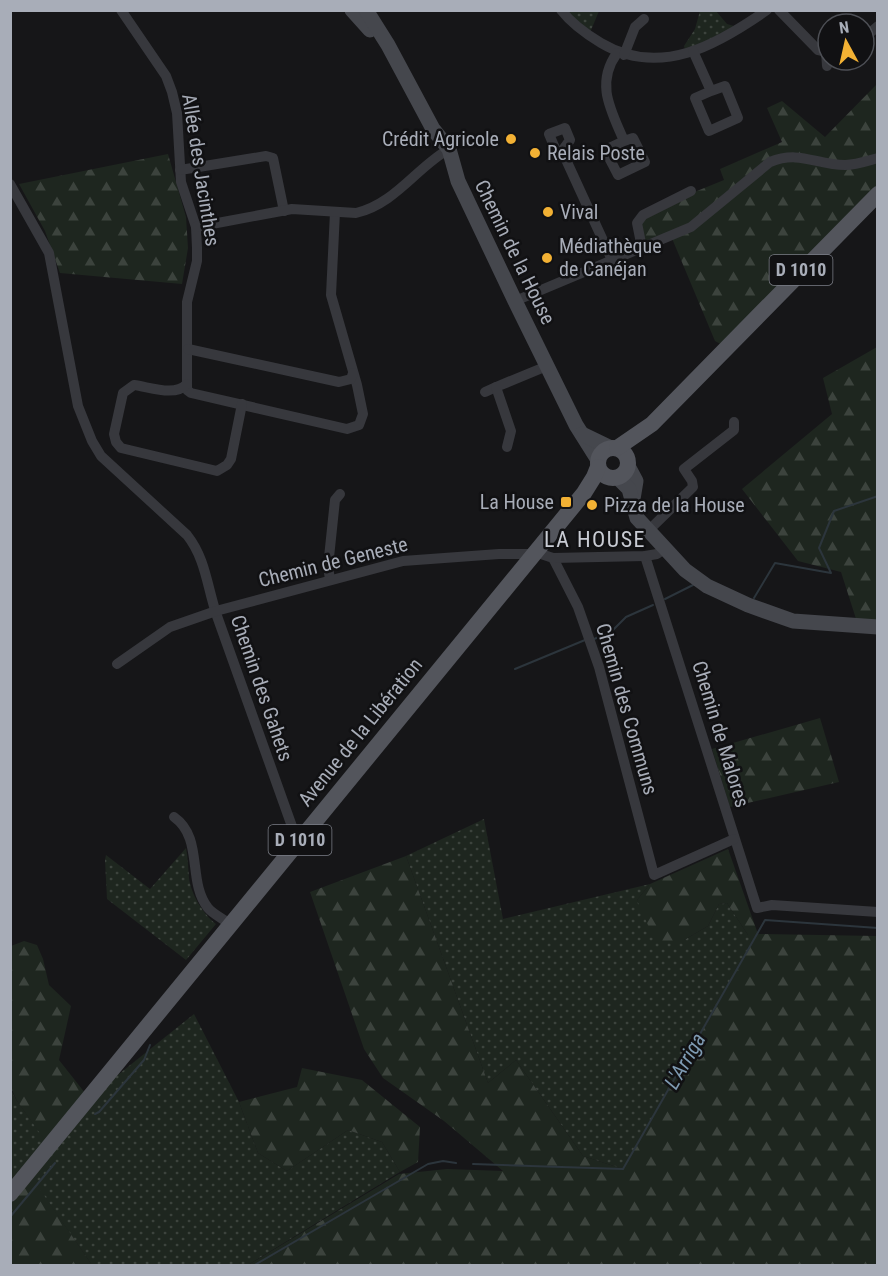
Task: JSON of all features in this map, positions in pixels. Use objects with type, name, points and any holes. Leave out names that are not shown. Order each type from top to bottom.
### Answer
[{"type":"main road","name":"Avenue de la Libération","points":[[10,1194],[584,493],[878,194]]},
{"type":"street","name":"Allée des Jacinthes","points":[[121,10],[166,76],[177,113],[181,182],[196,227],[197,261],[187,302],[187,384]]},
{"type":"street","name":"Chemin de la House","points":[[352,10],[378,40],[411,89]]},
{"type":"street","name":"Chemin de la House","points":[[366,10],[388,45],[433,129],[449,149],[458,181],[546,366],[582,434],[613,463]]},
{"type":"street","points":[[561,10],[577,26],[620,54],[650,58],[675,56],[725,38],[767,10]]},
{"type":"street","points":[[779,10],[816,48]]},
{"type":"street","points":[[624,141],[609,105],[605,85],[609,68],[635,27],[645,19]]},
{"type":"street","points":[[693,51],[711,92]]},
{"type":"street","points":[[725,86],[738,118],[709,131],[695,98],[711,92],[725,86]]},
{"type":"street","points":[[196,227],[305,208],[356,213],[376,206],[393,195],[440,154],[449,149]]},
{"type":"street","points":[[562,151],[612,260]]},
{"type":"street","points":[[180,170],[266,156],[273,158],[284,211]]},
{"type":"street","points":[[515,302],[691,226],[770,162],[777,159],[785,156],[802,157],[844,165],[878,158]]},
{"type":"street","name":"Chemin des Gahets","points":[[10,184],[49,253],[78,406],[92,441],[101,456],[167,516],[197,547],[216,611],[294,832],[295,846]]},
{"type":"street","points":[[642,248],[637,223],[643,215],[691,191]]},
{"type":"street","points":[[187,384],[187,390],[191,393],[347,429],[359,425],[363,414],[331,295],[335,212]]},
{"type":"street","points":[[188,349],[339,382],[351,379],[353,373]]},
{"type":"street","points":[[485,392],[546,366]]},
{"type":"street","points":[[187,384],[175,391],[134,385],[128,387],[123,393],[114,434],[121,448],[217,471],[227,465],[231,459],[242,404]]},
{"type":"street","points":[[496,387],[512,431],[507,447]]},
{"type":"street","points":[[648,531],[693,487],[684,469],[734,430],[734,422]]},
{"type":"street","points":[[613,463],[629,489],[636,518],[685,570],[707,586],[767,613],[804,623],[878,627]]},
{"type":"street","points":[[330,579],[328,567],[335,500],[340,494]]},
{"type":"street","name":"Chemin de Geneste","points":[[117,664],[170,627],[216,611],[403,561],[500,554],[541,554],[553,558],[645,556],[657,554],[664,549]]},
{"type":"street","name":"Chemin de Malores","points":[[645,556],[676,648],[734,839],[654,875]]},
{"type":"street","name":"Chemin des Communs","points":[[553,558],[572,595],[595,654],[654,875]]},
{"type":"street","points":[[174,817],[180,821],[187,832],[195,858],[196,882],[207,907],[231,925]]},
{"type":"street","points":[[734,839],[757,908],[772,905],[878,912]]},
{"type":"green space","points":[[561,11],[599,11],[589,35]]},
{"type":"green space","points":[[700,11],[716,11],[727,24],[741,28],[686,53],[684,46],[695,29]]},
{"type":"green space","points":[[877,84],[877,194],[726,347],[715,341],[671,236],[642,248],[637,223],[692,193],[724,180],[720,169],[782,142],[767,108],[782,101],[825,137]]},
{"type":"green space","points":[[168,154],[186,217],[188,248],[182,284],[60,273],[45,231],[19,184]]},
{"type":"green space","points":[[877,347],[877,627],[858,625],[841,572],[798,561],[742,489],[832,414],[823,378]]},
{"type":"green space","points":[[820,718],[839,782],[730,807],[712,749]]},
{"type":"green space","points":[[484,819],[503,919],[650,884],[637,900],[641,907],[684,940],[708,926],[719,904],[727,903],[748,935],[758,934],[623,1169],[583,1156],[516,1060],[488,1083],[406,856]]},
{"type":"green space","points":[[186,848],[192,891],[202,909],[216,924],[186,960],[107,899],[105,860],[106,855],[150,889]]},
{"type":"green space","points":[[728,849],[758,934],[877,936],[877,1265],[248,1265],[399,1174],[447,1169],[503,1171],[444,1121],[383,1078],[364,1049],[310,892],[406,856],[488,1083],[516,1060],[583,1156],[623,1169],[757,935],[748,935],[727,903],[719,904],[708,926],[684,940],[662,944],[651,932],[637,900],[650,884]]},
{"type":"green space","points":[[24,941],[37,945],[49,985],[71,1006],[59,1060],[89,1098],[49,1146],[17,1101],[11,1088],[11,946]]},
{"type":"green space","points":[[194,1014],[239,1102],[258,1153],[287,1171],[348,1130],[382,1142],[400,1172],[248,1265],[92,1265],[28,1173],[11,1194],[10,1088],[49,1145],[89,1098]]},
{"type":"green space","points":[[302,1068],[362,1080],[420,1127],[418,1162],[400,1172],[382,1142],[348,1130],[287,1171],[258,1153],[239,1102],[297,1087]]},
{"type":"green space","points":[[28,1172],[92,1265],[11,1266],[11,1194]]},
{"type":"waterway","points":[[754,598],[775,563],[831,573],[819,548],[834,511],[878,496]]},
{"type":"waterway","points":[[665,599],[693,585]]},
{"type":"waterway","points":[[594,639],[611,632],[626,617],[653,605]]},
{"type":"waterway","points":[[515,669],[585,640]]},
{"type":"waterway","name":"L'Arriga","points":[[473,1164],[623,1169],[765,920],[878,928]]},
{"type":"waterway","points":[[95,1114],[144,1060],[150,1045]]},
{"type":"waterway","name":"L'Arriga","points":[[253,1266],[428,1164],[443,1161],[456,1163]]},
{"type":"waterway","points":[[10,1217],[55,1163]]},
{"type":"place","name":"Crédit Agricole","points":[[511,139]]},
{"type":"place","name":"Relais Poste","points":[[535,153]]},
{"type":"place","name":"Vival","points":[[548,212]]},
{"type":"place","name":"Médiathèque de Canéjan","points":[[547,258]]},
{"type":"place","name":"La House","points":[[566,502]]},
{"type":"place","name":"Pizza de la House","points":[[592,505]]},
{"type":"district","name":"LA HOUSE","points":[[595,539]]}]
